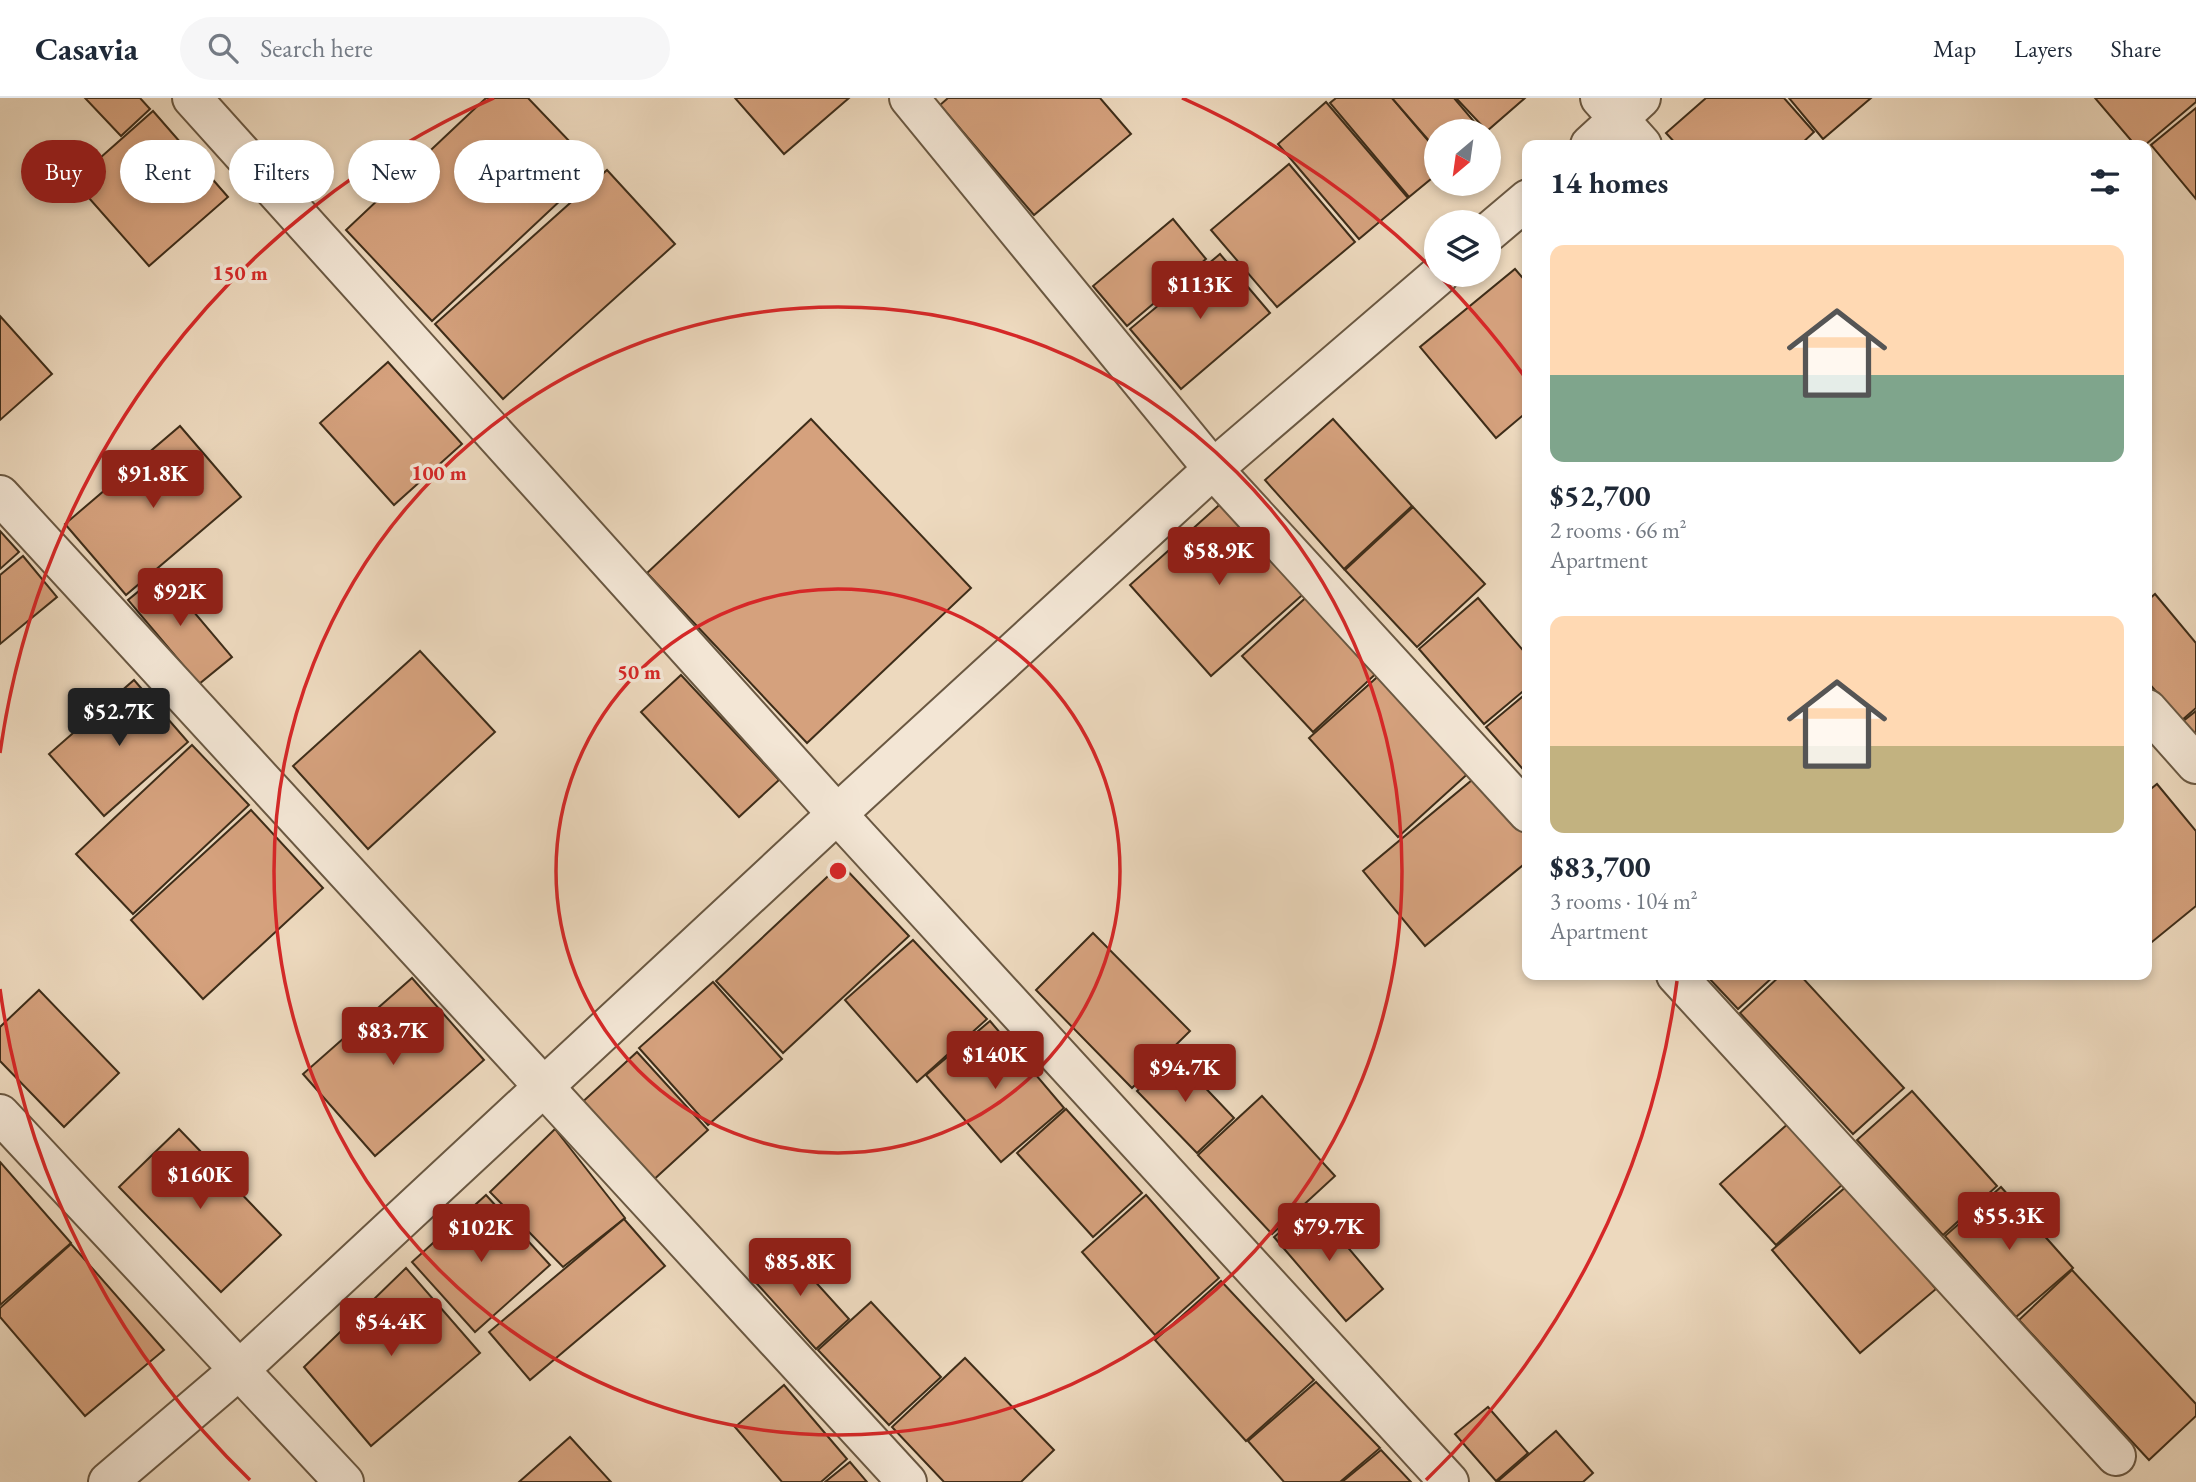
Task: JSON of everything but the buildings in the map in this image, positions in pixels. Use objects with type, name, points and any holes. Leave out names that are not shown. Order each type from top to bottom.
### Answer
[{"type":"street","points":[[192,98],[837,814],[1449,1482]]},
{"type":"street","points":[[909,98],[1213,469],[1522,806]]},
{"type":"street","points":[[1596,140],[1626,115]]},
{"type":"street","points":[[1501,222],[1522,204]]},
{"type":"street","points":[[108,1482],[239,1370],[1213,469],[1425,287]]},
{"type":"street","points":[[0,495],[908,1482]]},
{"type":"street","points":[[2152,715],[2196,764]]},
{"type":"street","points":[[1681,980],[2116,1457]]},
{"type":"street","points":[[0,1114],[344,1482]]}]
